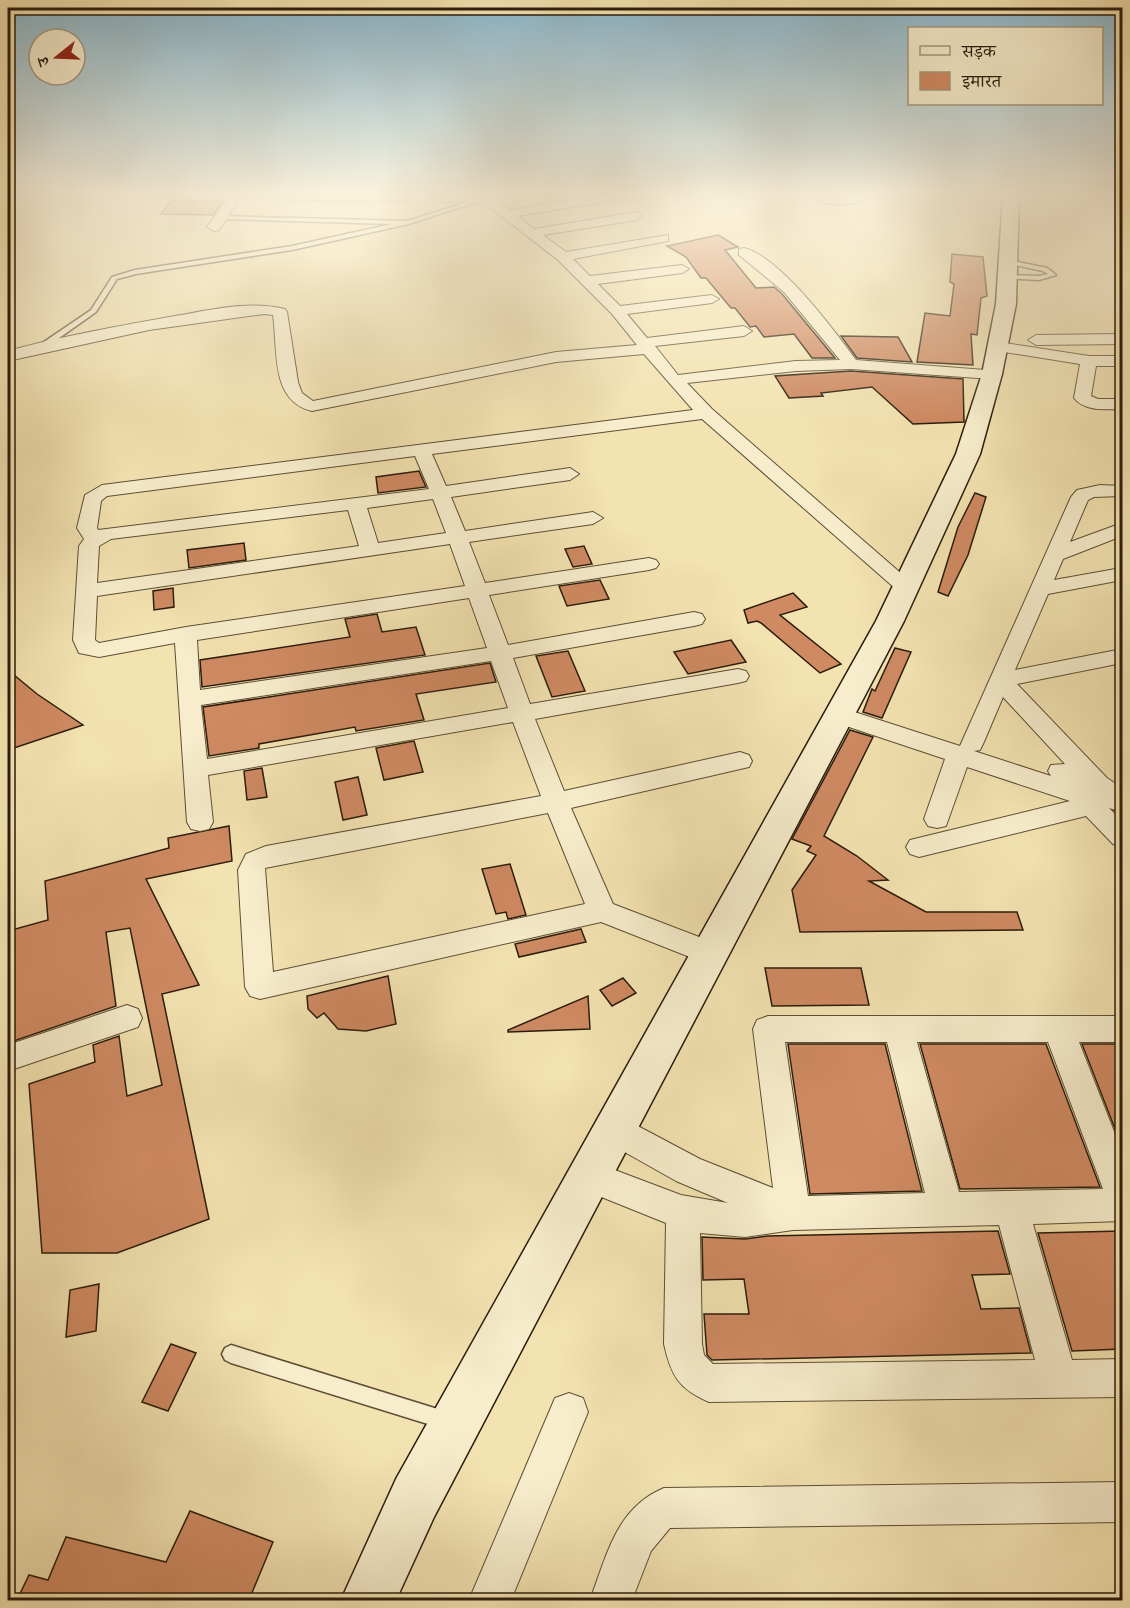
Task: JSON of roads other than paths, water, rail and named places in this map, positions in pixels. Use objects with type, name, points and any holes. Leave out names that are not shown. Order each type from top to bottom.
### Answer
[{"type":"main road","points":[[368,1600],[415,1498],[591,1177],[890,621],[904,586],[968,454],[997,354],[1007,270]]},
{"type":"street","points":[[577,270],[617,311],[674,380],[706,413],[904,586]]},
{"type":"street","points":[[588,281],[667,270]]},
{"type":"street","points":[[770,270],[797,295],[823,325],[850,364]]},
{"type":"street","points":[[617,311],[712,299]]},
{"type":"street","points":[[8,356],[42,346],[229,312],[265,308],[278,310],[282,323],[285,364],[297,401],[305,406],[321,406],[556,357],[744,331]]},
{"type":"street","points":[[674,380],[796,366],[997,354],[1122,339]]},
{"type":"street","points":[[997,354],[1089,361],[1122,361]]},
{"type":"street","points":[[1089,361],[1082,398],[1095,404],[1122,404]]},
{"type":"street","points":[[94,539],[87,528],[92,499],[102,491],[706,413]]},
{"type":"street","points":[[421,450],[459,538],[521,712],[602,911]]},
{"type":"street","points":[[570,474],[356,504],[107,534],[94,539],[88,546],[84,640],[87,648],[99,650],[186,634],[649,564]]},
{"type":"street","points":[[937,819],[977,753],[1000,680],[1083,493],[1122,491]]},
{"type":"street","points":[[356,504],[371,551]]},
{"type":"street","points":[[87,591],[592,518]]},
{"type":"street","points":[[1054,555],[1122,529]]},
{"type":"street","points":[[1041,589],[1121,574]]},
{"type":"street","points":[[189,699],[500,653],[694,620]]},
{"type":"street","points":[[186,634],[189,699],[200,822]]},
{"type":"street","points":[[1000,680],[1122,656]]},
{"type":"street","points":[[196,769],[738,676]]},
{"type":"street","points":[[1000,680],[1107,796],[1122,837]]},
{"type":"street","points":[[842,709],[977,753],[1083,796],[1107,796]]},
{"type":"street","points":[[710,953],[602,911],[260,987],[251,870],[255,861],[266,856],[556,802],[740,761]]},
{"type":"street","points":[[919,847],[1107,796]]},
{"type":"street","points":[[8,1058],[127,1018]]},
{"type":"street","points":[[793,1213],[768,1029],[1122,1029]]},
{"type":"street","points":[[899,1030],[946,1208]]},
{"type":"street","points":[[1059,1030],[1122,1194]]},
{"type":"street","points":[[616,1130],[688,1170],[793,1213]]},
{"type":"street","points":[[591,1177],[683,1212],[736,1221],[793,1213],[1122,1205]]},
{"type":"street","points":[[1012,1209],[1058,1377]]},
{"type":"street","points":[[683,1212],[683,1344],[691,1370],[696,1377],[709,1383],[1122,1378]]},
{"type":"street","points":[[490,1600],[569,1412]]},
{"type":"street","points":[[611,1600],[635,1540],[654,1513],[664,1508],[1122,1502]]},
{"type":"lane","points":[[42,346],[94,311],[114,278],[148,270]]},
{"type":"lane","points":[[1011,270],[1039,278],[1053,275],[1046,270]]},
{"type":"lane","points":[[231,1354],[455,1424]]}]
